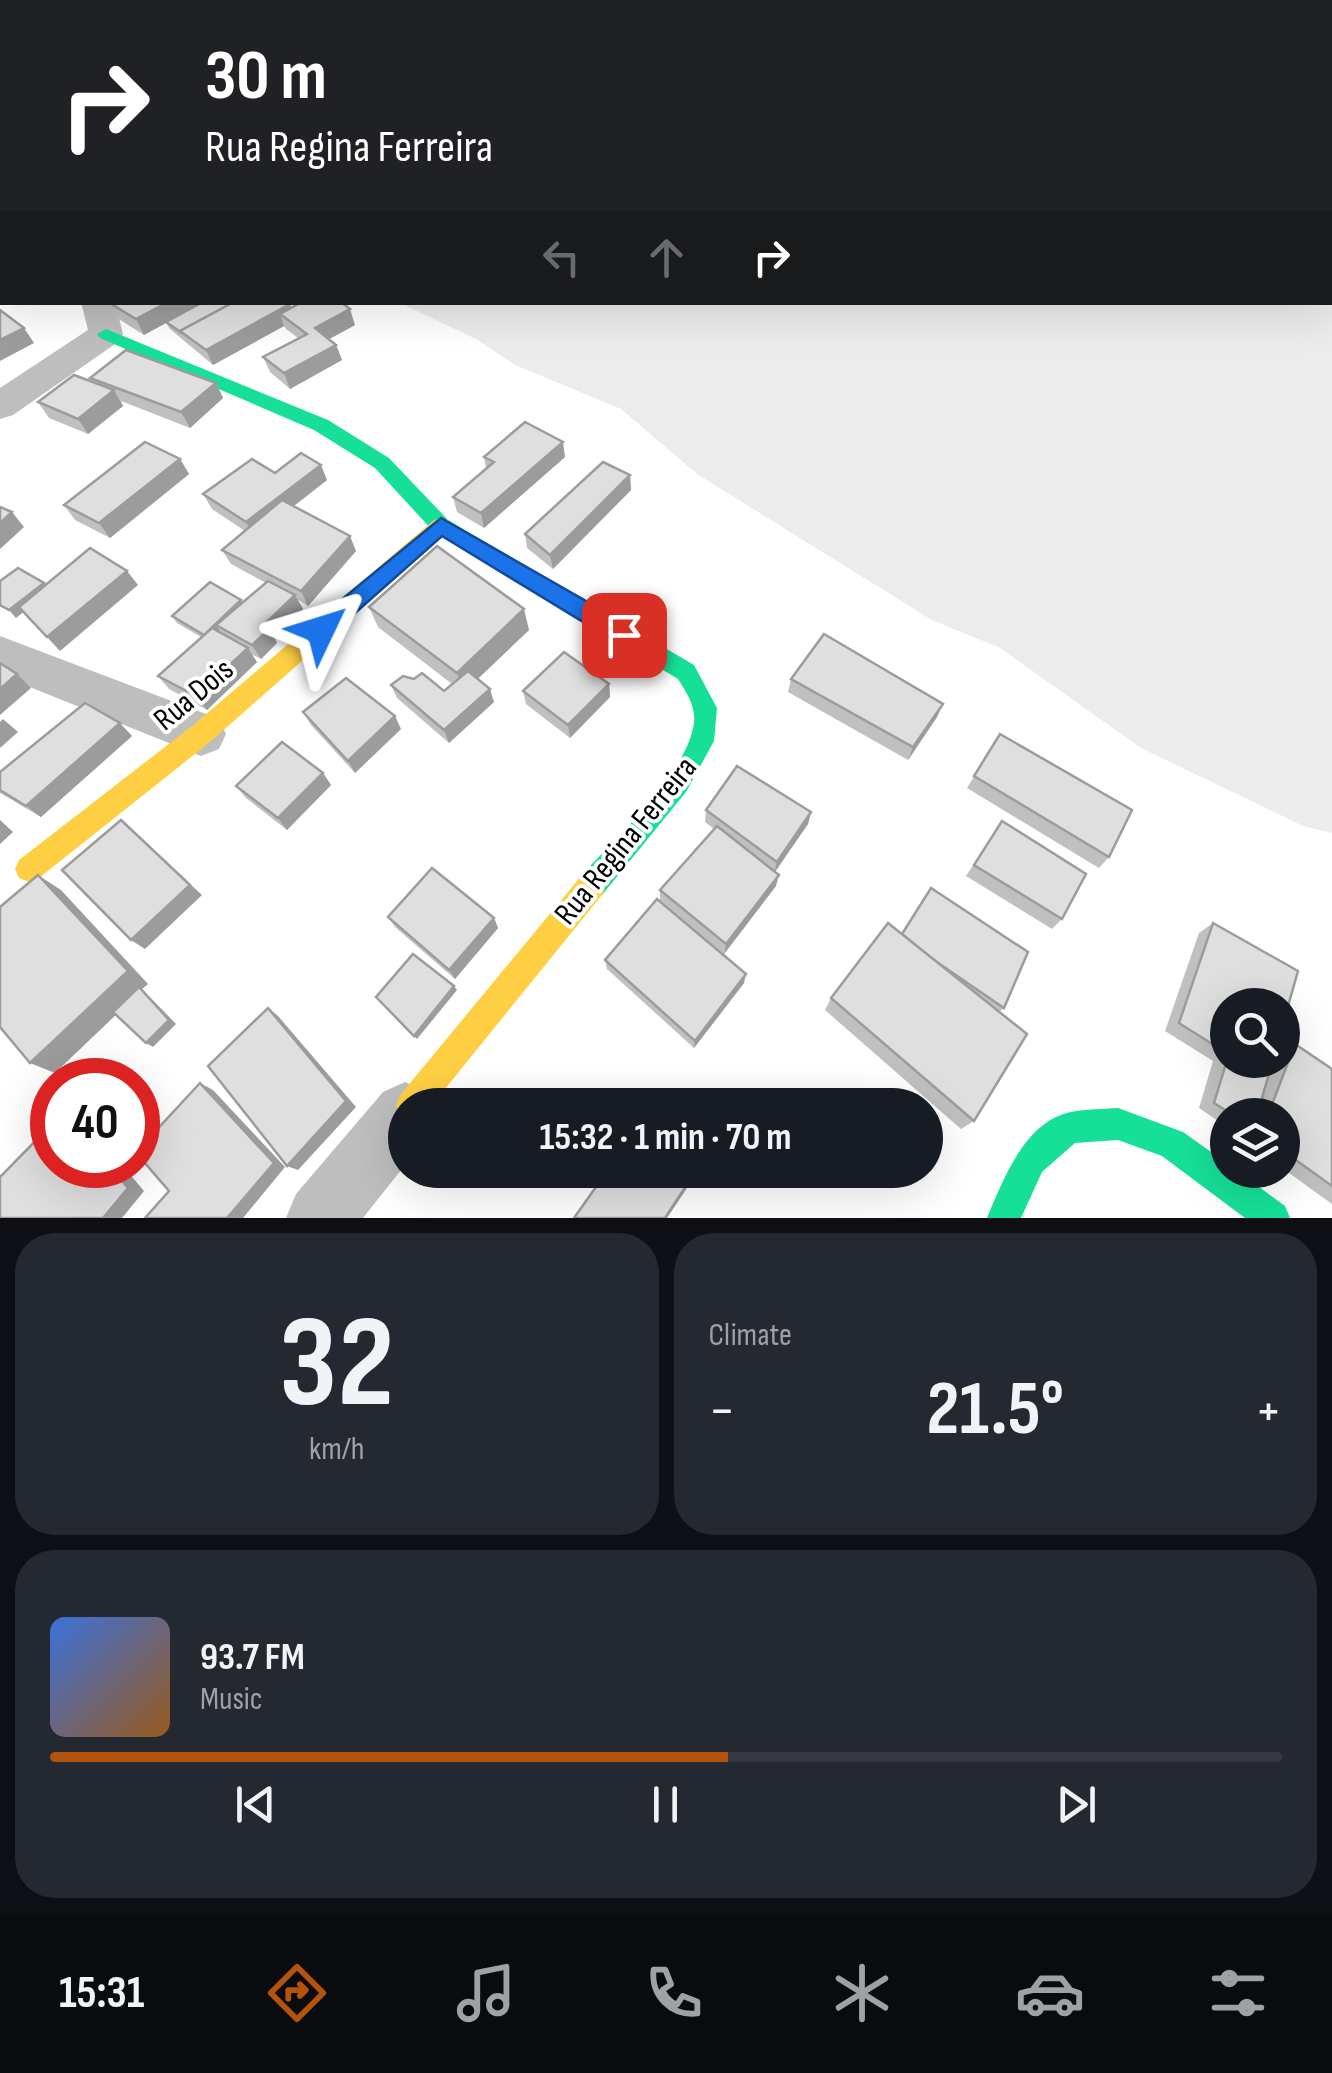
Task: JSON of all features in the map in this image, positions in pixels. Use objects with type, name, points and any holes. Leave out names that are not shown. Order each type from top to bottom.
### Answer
[{"type":"street","points":[[0,406],[102,318]]},
{"type":"street","name":"Rua Regina Ferreira","points":[[102,318],[321,425],[382,463],[441,526],[686,672],[704,695],[707,729],[697,758],[426,1088]]},
{"type":"street","name":"Rua Dois","points":[[29,869],[201,734],[441,526]]},
{"type":"street","points":[[0,655],[201,734]]},
{"type":"street","points":[[1004,1218],[1030,1160],[1069,1128],[1118,1124],[1172,1143],[1272,1218]]},
{"type":"street","points":[[320,1218],[388,1135]]},
{"type":"shaded area","points":[[404,305],[1332,305],[1332,833],[1303,826],[1141,748],[1000,648],[932,620],[697,474],[621,409],[515,365],[476,339]]},
{"type":"building","points":[[113,305],[162,305],[136,319]]},
{"type":"building","points":[[197,305],[228,306],[182,333],[166,322]]},
{"type":"building","points":[[228,305],[288,305],[206,350],[180,331]]},
{"type":"building","points":[[296,305],[345,305],[350,309],[315,328],[336,345],[284,373],[263,357],[307,334],[280,314]]},
{"type":"building","points":[[0,310],[24,328],[0,340]]},
{"type":"building","points":[[126,350],[216,383],[181,412],[90,378]]},
{"type":"building","points":[[74,375],[114,390],[78,419],[38,402]]},
{"type":"building","points":[[525,422],[563,442],[481,513],[453,497],[494,462],[484,457]]},
{"type":"building","points":[[145,442],[180,459],[99,523],[64,505]]},
{"type":"building","points":[[301,453],[321,465],[246,522],[203,494],[252,459],[275,473]]},
{"type":"building","points":[[603,462],[630,475],[550,555],[525,534]]},
{"type":"building","points":[[282,500],[350,536],[301,591],[222,550]]},
{"type":"building","points":[[0,507],[12,512],[0,523]]},
{"type":"building","points":[[437,546],[524,609],[457,673],[369,607]]},
{"type":"building","points":[[90,548],[127,571],[47,637],[19,607]]},
{"type":"building","points":[[18,568],[44,583],[9,610],[0,605],[0,581]]},
{"type":"building","points":[[268,581],[295,595],[264,625],[269,629],[252,645],[216,625]]},
{"type":"building","points":[[210,582],[241,600],[204,635],[172,616]]},
{"type":"building","points":[[212,628],[248,648],[196,696],[158,676]]},
{"type":"building","points":[[824,634],[943,704],[913,747],[791,679]]},
{"type":"building","points":[[564,652],[609,684],[568,725],[523,691]]},
{"type":"building","points":[[0,663],[17,674],[0,689]]},
{"type":"building","points":[[468,671],[490,689],[444,730],[391,685],[403,676],[414,679],[422,673],[444,691]]},
{"type":"building","points":[[346,678],[395,716],[348,761],[303,712]]},
{"type":"building","points":[[85,703],[120,723],[26,806],[0,790],[0,772]]},
{"type":"building","points":[[1000,734],[1132,810],[1109,857],[974,776]]},
{"type":"building","points":[[282,742],[323,773],[278,818],[236,786]]},
{"type":"building","points":[[737,766],[811,812],[777,862],[706,810]]},
{"type":"building","points":[[121,820],[190,885],[131,940],[62,870]]},
{"type":"building","points":[[1002,821],[1086,874],[1062,919],[974,865]]},
{"type":"building","points":[[717,826],[779,875],[726,944],[660,890]]},
{"type":"building","points":[[432,868],[494,918],[449,970],[388,917]]},
{"type":"building","points":[[38,875],[128,971],[35,1058],[30,1058],[30,1063],[0,1027],[0,907]]},
{"type":"building","points":[[931,888],[1028,952],[1004,1008],[902,934]]},
{"type":"building","points":[[657,899],[746,974],[695,1041],[605,960]]},
{"type":"building","points":[[888,923],[1027,1034],[974,1121],[943,1094],[943,1088],[936,1088],[831,998]]},
{"type":"building","points":[[1213,923],[1298,971],[1293,988],[1210,988],[1210,1043],[1179,1023]]},
{"type":"building","points":[[413,954],[454,986],[414,1036],[376,997]]},
{"type":"building","points":[[139,987],[169,1020],[146,1043],[113,1012]]},
{"type":"building","points":[[268,1008],[346,1101],[287,1166],[208,1066]]},
{"type":"building","points":[[1300,1047],[1332,1069],[1332,1186],[1300,1163],[1300,1098],[1274,1098],[1282,1078],[1300,1078]]},
{"type":"building","points":[[1222,1078],[1268,1078],[1262,1098],[1216,1098]]},
{"type":"building","points":[[200,1083],[274,1163],[227,1218],[145,1218],[169,1191],[160,1181],[160,1126]]},
{"type":"building","points":[[30,1146],[30,1188],[128,1188],[103,1218],[0,1218],[0,1177]]},
{"type":"building","points":[[595,1188],[685,1188],[665,1218],[574,1218]]},
{"type":"traffic: fast","points":[[106,334],[321,425],[382,463],[441,526],[686,672],[705,708],[702,741],[677,784],[592,885]]},
{"type":"traffic: fast","points":[[1004,1218],[1030,1160],[1069,1128],[1118,1124],[1172,1143],[1273,1218]]},
{"type":"traffic: slow","points":[[29,869],[201,734],[441,526]]},
{"type":"traffic: slow","points":[[426,1088],[592,885]]},
{"type":"route","points":[[321,630],[441,526],[624,635]]}]
